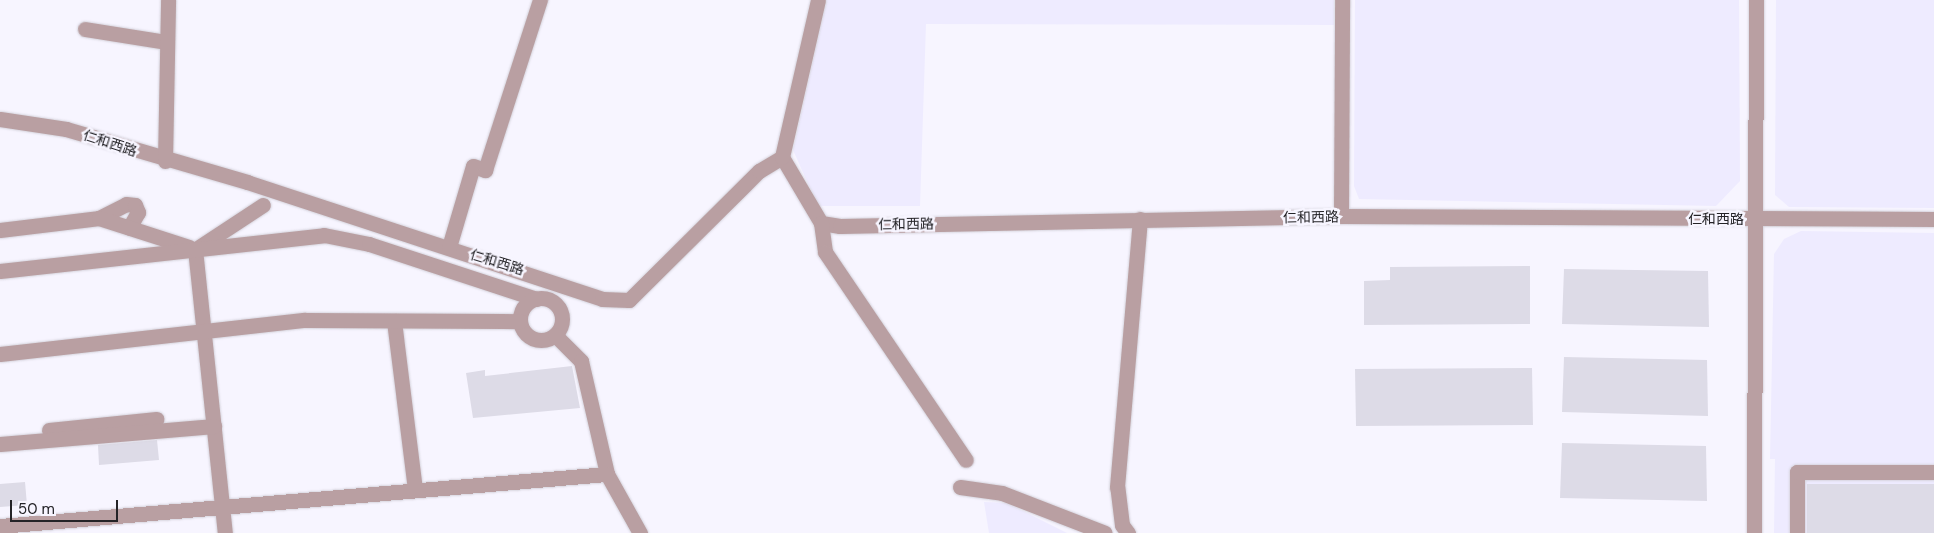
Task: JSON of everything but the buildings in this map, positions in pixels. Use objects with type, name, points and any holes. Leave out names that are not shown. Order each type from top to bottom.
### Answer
[{"type":"street","points":[[165,161],[168,0]]},
{"type":"street","points":[[449,247],[473,166],[485,170],[540,0]]},
{"type":"street","points":[[818,0],[782,157],[821,223],[825,252],[966,460]]},
{"type":"street","points":[[1341,216],[1342,0]]},
{"type":"street","points":[[1754,533],[1756,0]]},
{"type":"street","points":[[85,30],[166,42]]},
{"type":"street","name":"仁和西路","points":[[0,119],[66,129],[165,161],[247,182],[449,247],[602,300],[629,300],[759,171],[782,157]]},
{"type":"street","points":[[0,230],[100,218],[126,204],[135,205],[138,212],[130,228]]},
{"type":"street","points":[[195,249],[263,205]]},
{"type":"street","name":"仁和西路","points":[[821,223],[1341,216],[1756,220],[1934,219]]},
{"type":"street","points":[[100,218],[195,249]]},
{"type":"street","points":[[1128,533],[1122,525],[1117,487],[1140,219]]},
{"type":"street","points":[[0,271],[324,235],[369,244],[536,299],[550,301],[559,310],[561,323],[554,335],[543,340],[530,337],[520,322],[522,310],[536,299]]},
{"type":"street","points":[[195,249],[225,533]]},
{"type":"street","points":[[0,354],[305,320],[520,322]]},
{"type":"street","points":[[394,320],[415,490]]},
{"type":"street","points":[[554,335],[581,360],[607,474],[640,533]]},
{"type":"street","points":[[0,435],[156,419]]},
{"type":"street","points":[[0,444],[214,426]]},
{"type":"street","points":[[1797,533],[1797,472],[1934,472]]},
{"type":"street","points":[[0,526],[607,474]]},
{"type":"street","points":[[960,487],[1002,493],[1105,533]]},
{"type":"shaded area","points":[[826,0],[1334,0],[1334,25],[926,24],[920,206],[818,206],[793,150]]},
{"type":"shaded area","points":[[1355,0],[1739,0],[1740,181],[1716,206],[1359,199],[1354,186]]},
{"type":"shaded area","points":[[1776,0],[1934,0],[1934,208],[1789,207],[1775,195]]},
{"type":"shaded area","points":[[1801,231],[1934,233],[1934,533],[1774,533],[1775,459],[1770,459],[1774,254],[1784,239]]},
{"type":"shaded area","points":[[984,502],[1007,503],[1067,533],[989,533]]}]
